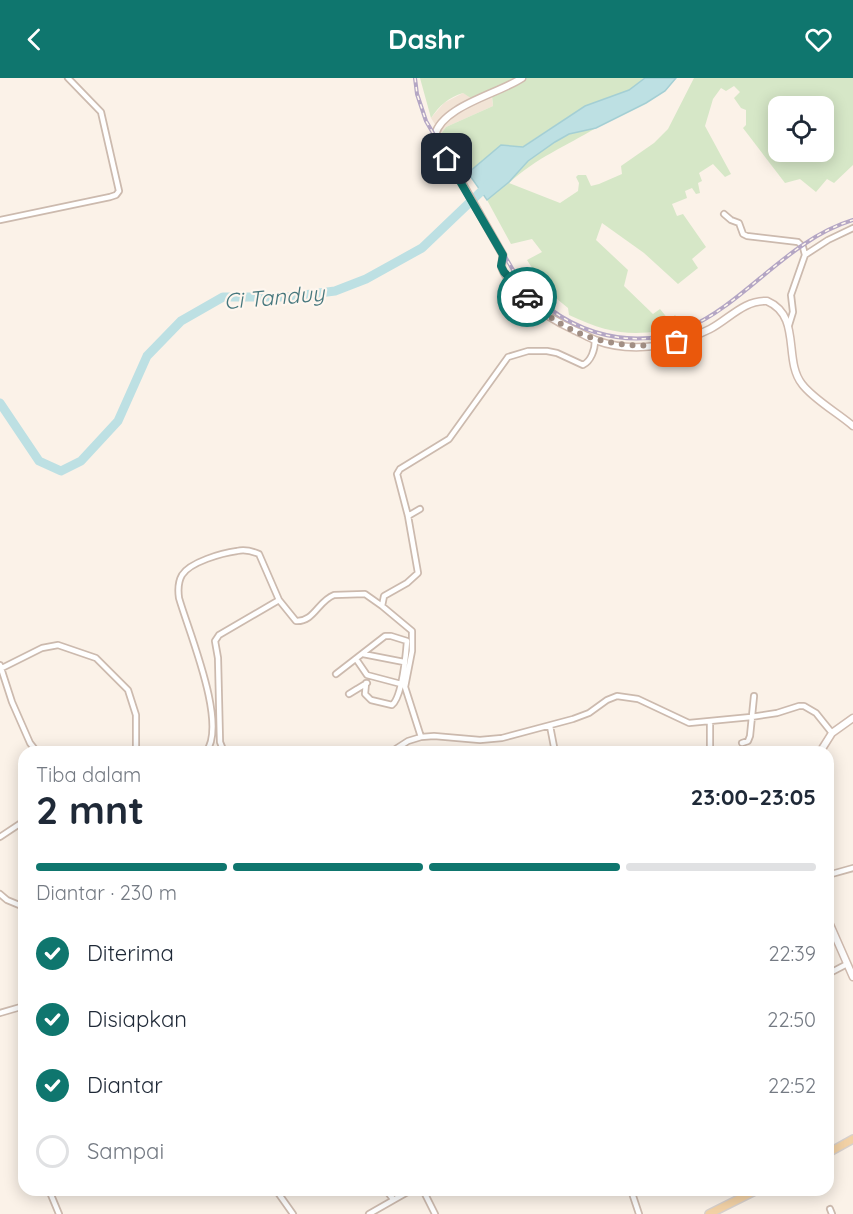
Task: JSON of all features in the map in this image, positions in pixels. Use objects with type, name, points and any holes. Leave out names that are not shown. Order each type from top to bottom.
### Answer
[{"type":"main road","points":[[834,1150],[853,1139]]},
{"type":"main road","points":[[710,1214],[746,1196]]},
{"type":"street","points":[[0,220],[110,197],[119,191],[101,112],[68,78]]},
{"type":"street","points":[[522,78],[451,113],[437,127],[436,139],[503,255],[501,266],[504,272],[535,306],[564,325],[595,340],[629,346],[659,346],[693,337],[714,327],[750,303],[761,301],[772,303],[789,325]]},
{"type":"street","points":[[724,214],[739,223],[742,234],[798,242],[803,248],[805,255],[791,295],[793,312],[789,325],[794,365],[801,383],[853,426]]},
{"type":"street","points":[[805,255],[853,228]]},
{"type":"street","points":[[382,606],[384,596],[407,583],[418,573],[408,516],[396,476],[398,471],[449,439],[508,357],[528,351],[547,351],[583,365],[595,349],[595,340]]},
{"type":"street","points":[[408,516],[420,509]]},
{"type":"street","points":[[209,746],[212,739],[212,728],[207,688],[179,598],[179,583],[181,576],[192,566],[238,550],[250,550],[260,554],[279,600],[298,622],[310,617],[329,597],[365,594],[412,631],[412,651],[405,687],[421,737]]},
{"type":"street","points":[[222,746],[218,658],[215,641],[219,635],[279,600]]},
{"type":"street","points":[[336,674],[382,638],[392,636],[407,642],[397,700],[392,705],[369,699],[365,694],[366,683]]},
{"type":"street","points":[[32,746],[12,702],[1,667],[52,645],[63,646],[96,658],[128,690],[136,715],[136,746]]},
{"type":"street","points":[[363,654],[404,662]]},
{"type":"street","points":[[356,660],[368,675],[400,683],[405,687]]},
{"type":"street","points":[[357,689],[349,694],[374,678]]},
{"type":"street","points":[[400,746],[421,737],[490,740],[550,726],[589,713],[606,700],[618,696],[638,699],[689,723],[710,723],[751,717],[804,706],[816,713],[832,734]]},
{"type":"street","points":[[742,743],[749,740],[753,696]]},
{"type":"street","points":[[824,746],[832,734],[853,718]]},
{"type":"street","points":[[710,723],[710,746]]},
{"type":"street","points":[[550,726],[554,746]]},
{"type":"street","points":[[212,739],[220,742]]},
{"type":"street","points":[[0,837],[18,825]]},
{"type":"street","points":[[834,874],[853,868]]},
{"type":"street","points":[[0,894],[18,905]]},
{"type":"street","points":[[834,934],[853,977]]},
{"type":"street","points":[[834,971],[847,964]]},
{"type":"street","points":[[0,1013],[18,1008]]},
{"type":"street","points":[[52,1196],[59,1214]]},
{"type":"street","points":[[280,1196],[294,1214]]},
{"type":"street","points":[[369,1214],[399,1196]]},
{"type":"street","points":[[426,1196],[435,1214]]},
{"type":"street","points":[[633,1196],[639,1214]]},
{"type":"shaded area","points":[[463,93],[467,95],[491,93],[493,106],[446,127],[441,134],[431,118],[444,103]]},
{"type":"green space","points":[[420,78],[518,78],[474,100],[463,93],[453,97],[445,102],[431,118]]},
{"type":"green space","points":[[526,78],[645,78],[629,90],[585,106],[522,147],[501,145],[468,173],[441,134],[446,127],[493,106],[492,96]]},
{"type":"green space","points":[[694,78],[853,78],[853,165],[834,183],[827,179],[816,192],[800,179],[785,183],[769,162],[834,162],[834,96],[768,96],[768,161],[743,128],[746,125],[746,110],[741,108],[734,98],[740,92],[734,86],[726,91],[721,88],[713,99],[705,126],[731,174],[725,177],[713,164],[699,173],[702,181],[698,183],[700,193],[696,194],[692,188],[685,191],[687,198],[672,204],[677,216],[683,214],[706,247],[692,259],[698,268],[678,284],[644,253],[602,223],[596,240],[628,270],[624,286],[653,314],[660,309],[669,320],[675,315],[685,326],[639,333],[613,331],[569,315],[568,308],[546,290],[527,260],[542,252],[532,239],[511,244],[487,200],[509,182],[528,161],[569,134],[596,128],[540,159],[509,183],[560,203],[578,191],[579,183],[576,177],[578,175],[586,175],[591,186],[599,184],[622,174],[621,166],[654,143],[668,129]]},
{"type":"water","points":[[645,78],[676,78],[665,91],[646,103],[596,128],[569,134],[555,142],[528,161],[509,182],[487,200],[468,173],[501,145],[523,147],[585,106],[629,90]]},
{"type":"waterway","name":"Ci Tanduy","points":[[0,403],[39,461],[61,471],[81,461],[118,421],[147,356],[181,321],[223,297],[288,297],[335,291],[366,279],[422,248],[490,183]]},
{"type":"railway","points":[[415,78],[417,94],[426,121],[513,270],[530,291],[549,308],[570,322],[595,332],[636,339],[672,334],[703,320],[733,300],[789,255],[819,235],[853,220]]},
{"type":"way so far","points":[[527,297],[553,319],[595,340],[629,346],[659,346],[677,342]]},
{"type":"route","points":[[447,159],[503,255],[501,266],[504,272],[527,297]]}]
